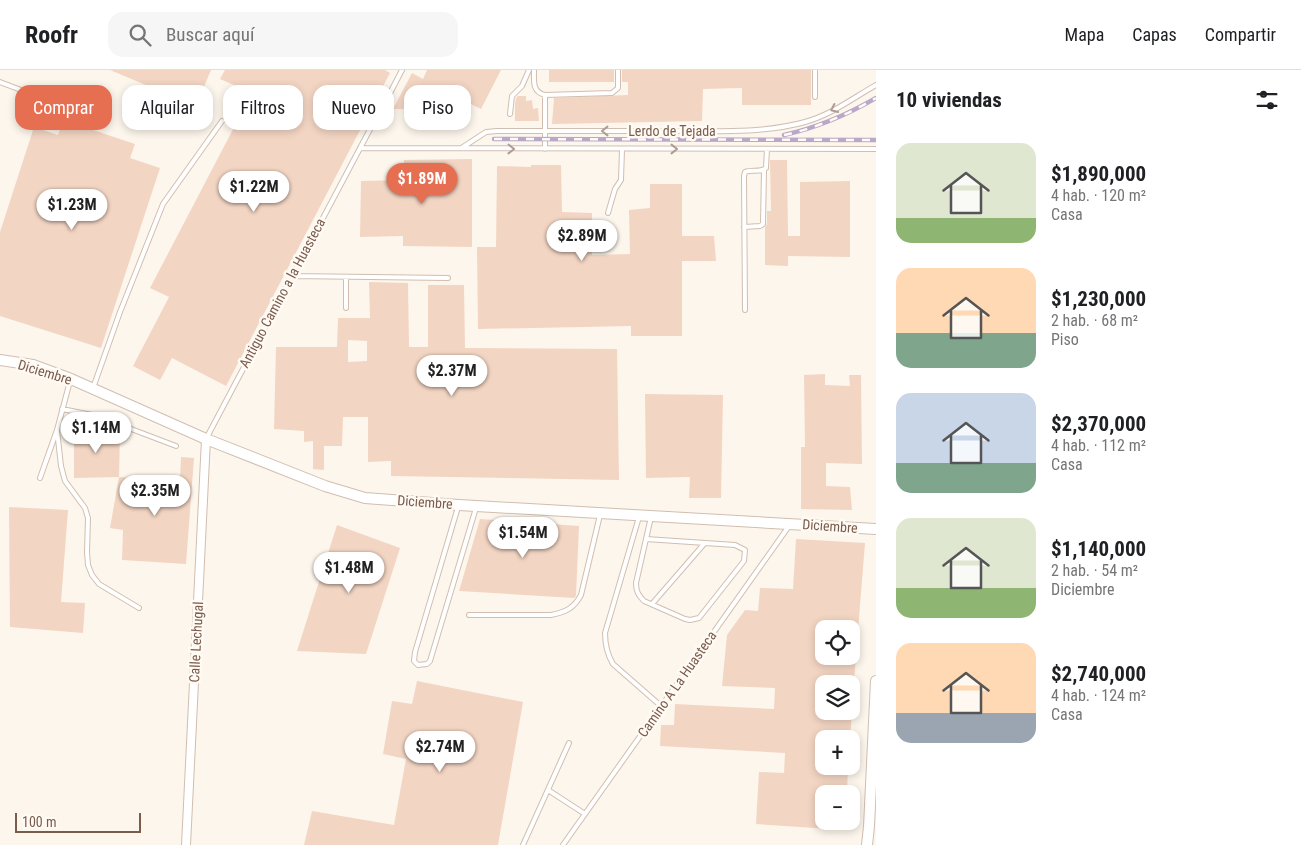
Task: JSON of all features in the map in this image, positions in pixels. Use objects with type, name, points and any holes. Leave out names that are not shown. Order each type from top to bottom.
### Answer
[{"type":"street","name":"Diciembre","points":[[0,360],[32,365],[70,378],[206,439],[325,486],[365,498],[876,529]]},
{"type":"street","name":"Calle Lechugal","points":[[186,845],[206,439]]},
{"type":"street","points":[[867,845],[870,826],[876,681]]},
{"type":"lane","points":[[394,85],[402,70]]},
{"type":"lane","points":[[510,114],[512,96],[522,86],[529,70]]},
{"type":"lane","points":[[534,70],[534,86],[539,93],[545,95],[612,93],[618,88],[618,70]]},
{"type":"lane","points":[[815,70],[815,97]]},
{"type":"lane","points":[[0,82],[15,88]]},
{"type":"lane","name":"Lerdo de Tejada","points":[[462,148],[486,132],[497,130],[733,131],[781,127],[807,122],[849,102],[876,85]]},
{"type":"lane","points":[[522,86],[534,86]]},
{"type":"lane","points":[[545,95],[545,149]]},
{"type":"lane","points":[[93,388],[120,312],[163,204],[222,121]]},
{"type":"lane","name":"Antiguo Camino a la Huasteca","points":[[206,439],[370,130]]},
{"type":"lane","name":"Lerdo de Tejada","points":[[360,148],[876,149]]},
{"type":"lane","points":[[608,213],[615,189],[621,180],[622,149]]},
{"type":"lane","points":[[744,227],[760,226],[763,224],[764,170],[767,166],[767,149]]},
{"type":"lane","points":[[744,310],[745,172],[764,170]]},
{"type":"lane","points":[[292,276],[448,278]]},
{"type":"lane","points":[[346,277],[346,308]]},
{"type":"lane","points":[[40,478],[57,430],[70,378]]},
{"type":"lane","points":[[62,409],[97,416],[176,446]]},
{"type":"lane","points":[[57,430],[61,466],[65,481],[85,508],[88,518],[87,552],[88,565],[92,575],[99,584],[139,608]]},
{"type":"lane","points":[[459,505],[415,652],[414,661],[418,665],[430,662],[477,506]]},
{"type":"lane","points":[[469,614],[552,615],[564,612],[576,604],[581,595],[601,513]]},
{"type":"lane","points":[[639,515],[605,633],[605,645],[613,664],[661,706]]},
{"type":"lane","points":[[646,539],[735,545],[744,550],[744,561],[698,618],[685,619],[652,604],[639,596],[636,589],[636,583],[651,516]]},
{"type":"lane","name":"Camino A La Huasteca","points":[[563,845],[791,524]]},
{"type":"lane","points":[[652,604],[704,544]]},
{"type":"lane","points":[[523,845],[569,743]]},
{"type":"lane","points":[[548,790],[585,814]]},
{"type":"building","points":[[110,70],[211,70],[205,85],[146,85]]},
{"type":"building","points":[[225,70],[385,70],[390,73],[384,85],[313,85],[313,130],[360,130],[226,386],[172,358],[160,380],[133,366],[169,297],[150,288],[233,130],[303,130],[303,85],[234,85],[220,79]]},
{"type":"building","points":[[427,70],[501,70],[481,109],[471,104],[471,85],[406,85],[412,73],[423,79]]},
{"type":"building","points":[[549,70],[614,70],[614,82],[549,82]]},
{"type":"building","points":[[622,70],[811,70],[811,105],[742,105],[742,88],[703,89],[702,121],[552,124],[554,98],[628,95],[628,82],[622,82]]},
{"type":"building","points":[[404,88],[404,109],[394,109]]},
{"type":"building","points":[[518,96],[526,96],[526,101],[532,100],[533,109],[538,108],[539,121],[515,121],[515,104]]},
{"type":"building","points":[[33,130],[43,130],[58,135],[60,130],[93,130],[135,144],[130,158],[160,168],[101,348],[0,316],[0,232]]},
{"type":"building","points":[[472,159],[472,247],[403,246],[403,236],[360,237],[361,181],[404,180],[404,160]]},
{"type":"building","points":[[770,160],[787,160],[788,236],[800,236],[800,182],[850,181],[850,257],[788,256],[788,266],[765,265],[765,227],[767,224],[767,211],[771,211]]},
{"type":"building","points":[[531,165],[561,165],[562,212],[592,213],[592,255],[630,254],[629,210],[650,208],[650,184],[682,184],[682,236],[714,236],[716,261],[682,261],[682,336],[631,336],[631,326],[478,329],[477,247],[496,247],[497,166],[531,167]]},
{"type":"building","points":[[369,282],[408,283],[409,347],[428,347],[428,285],[464,285],[465,348],[617,349],[619,480],[391,476],[391,461],[368,462],[368,417],[343,417],[342,446],[324,446],[324,470],[313,469],[313,441],[304,442],[304,431],[274,429],[276,347],[337,347],[338,318],[370,318]],"holes":[[[348,340],[367,341],[367,361],[348,362]]]},
{"type":"building","points":[[825,374],[825,385],[850,386],[849,375],[861,375],[862,464],[826,463],[826,486],[850,487],[852,510],[801,509],[801,447],[805,447],[804,375]]},
{"type":"building","points":[[645,394],[723,395],[721,498],[689,498],[690,477],[646,478]]},
{"type":"building","points":[[74,429],[120,433],[119,477],[74,478]]},
{"type":"building","points":[[181,457],[194,458],[186,564],[122,560],[123,530],[110,528],[119,477],[180,481]]},
{"type":"building","points":[[9,507],[68,510],[61,602],[85,603],[83,633],[10,627]]},
{"type":"building","points":[[480,519],[579,526],[576,596],[574,598],[459,591]]},
{"type":"building","points":[[337,525],[400,548],[366,654],[297,651]]},
{"type":"building","points":[[796,539],[865,543],[859,620],[815,620],[815,665],[855,665],[855,675],[815,675],[815,720],[851,720],[851,730],[815,730],[815,775],[848,775],[847,785],[815,785],[815,828],[756,824],[759,772],[784,773],[785,753],[660,746],[661,725],[674,725],[675,704],[774,709],[775,688],[722,686],[727,635],[745,610],[758,611],[760,588],[793,589]]},
{"type":"building","points":[[417,681],[523,702],[498,845],[304,845],[312,811],[394,825],[406,759],[383,754],[392,701],[412,704]]},
{"type":"railway","points":[[784,135],[808,129],[831,120],[876,98]]},
{"type":"railway","points":[[494,139],[876,140]]}]
